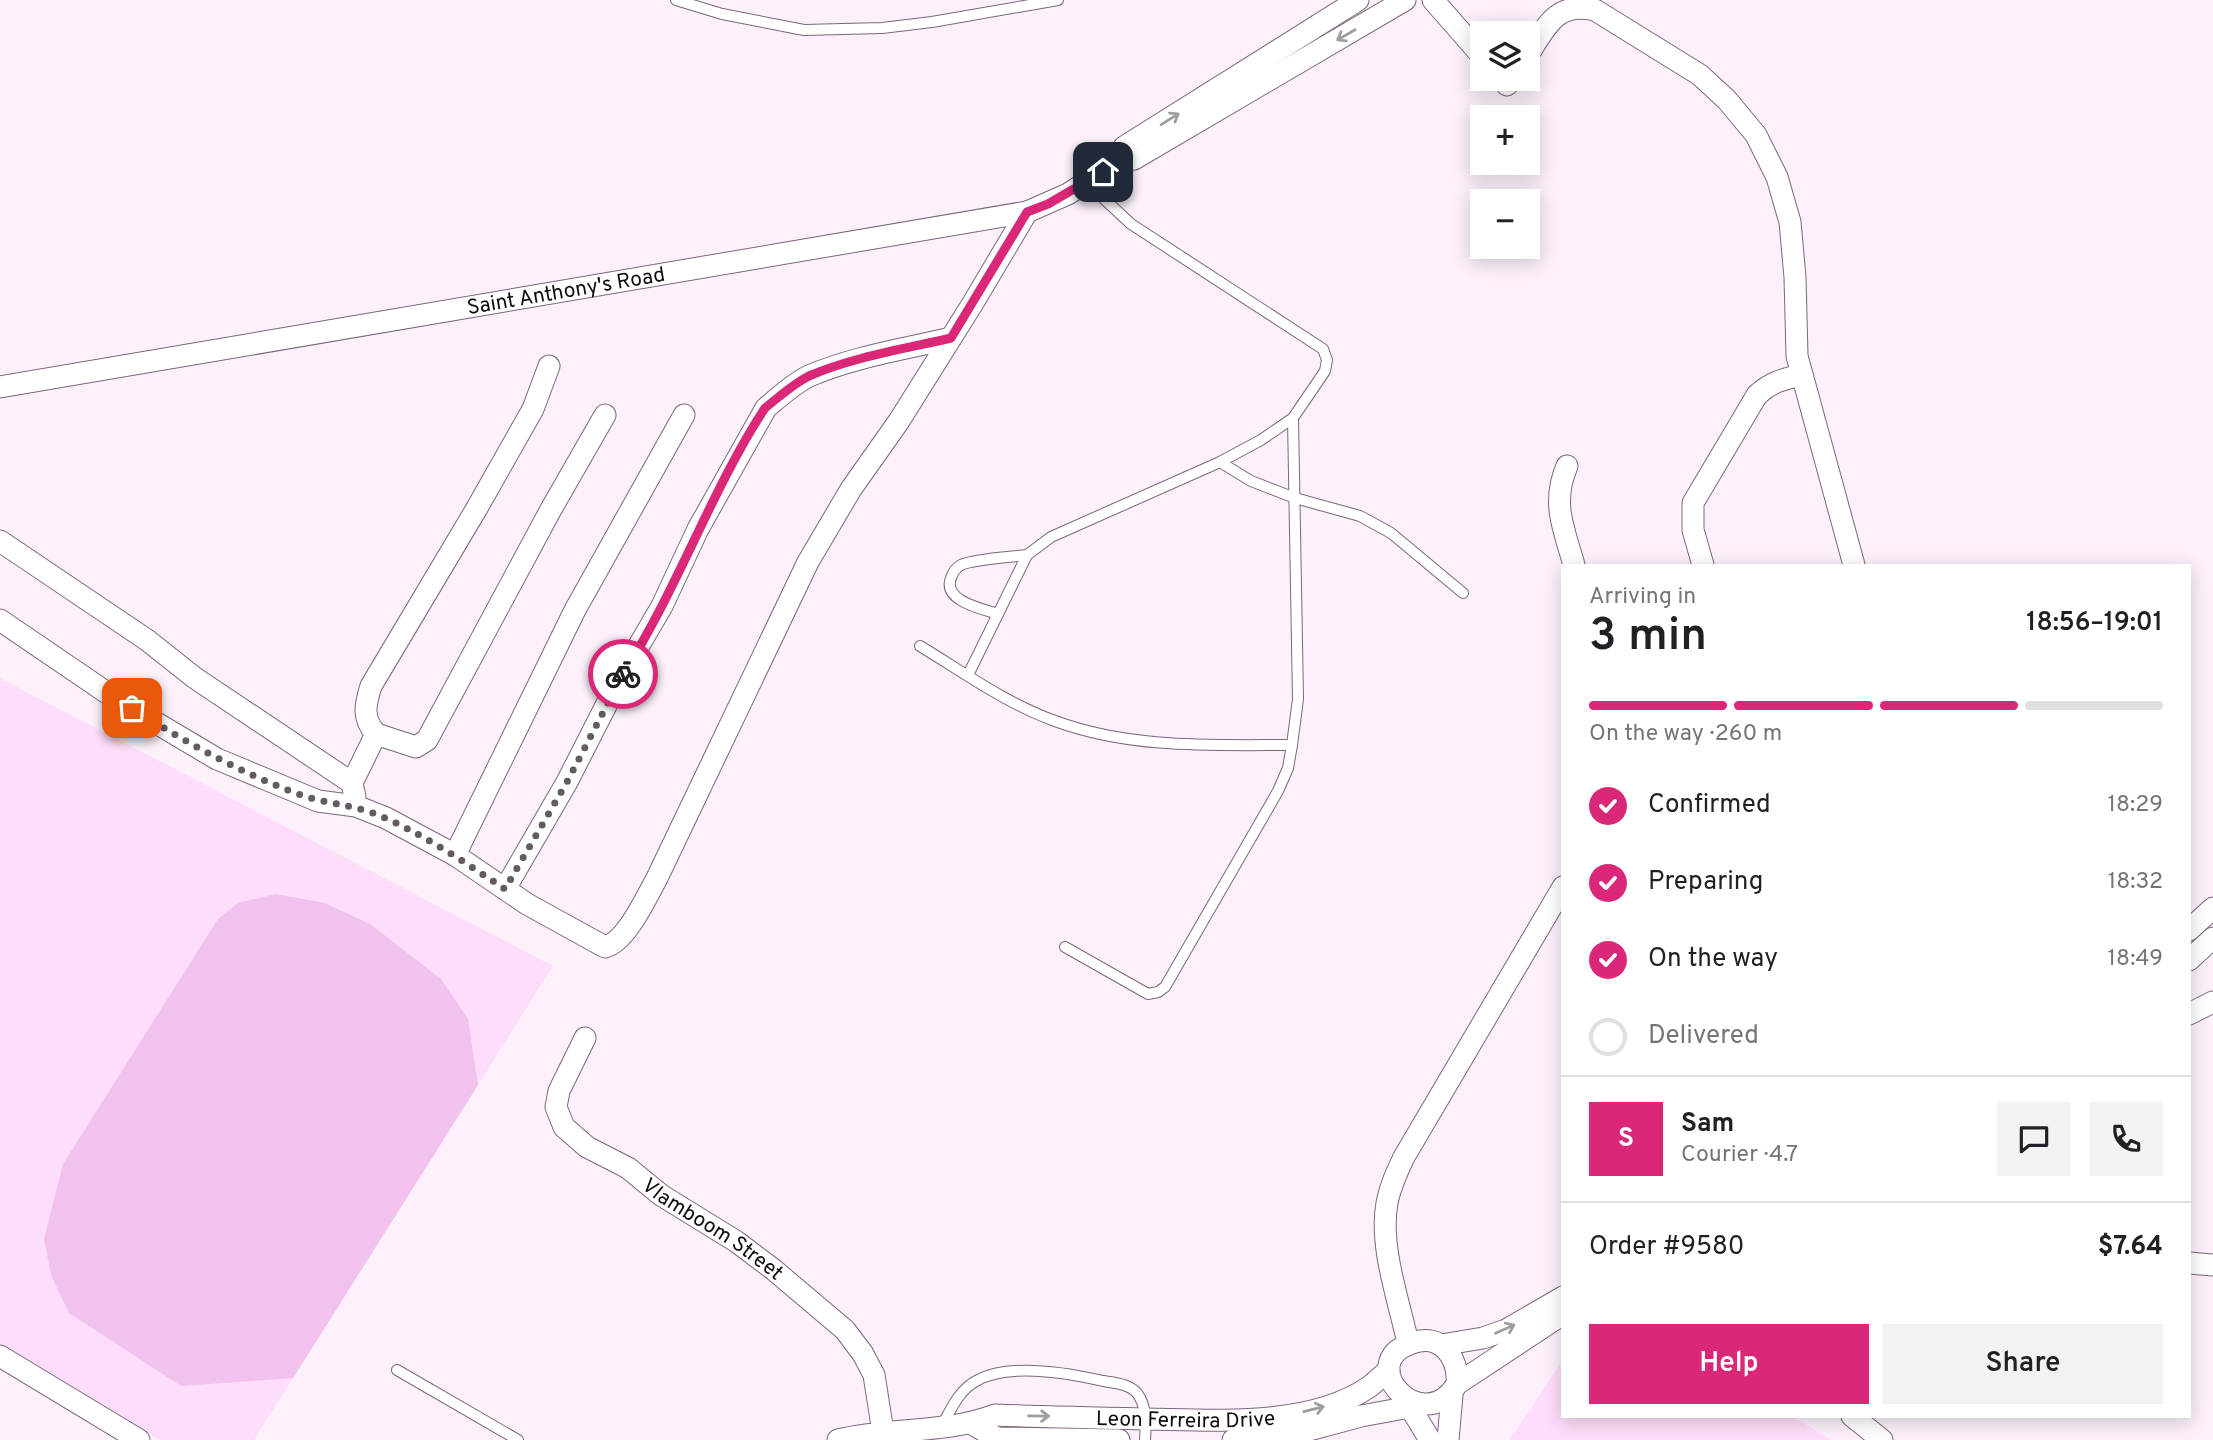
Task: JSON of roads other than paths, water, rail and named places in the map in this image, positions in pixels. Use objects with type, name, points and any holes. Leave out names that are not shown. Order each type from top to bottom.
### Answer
[{"type":"street","points":[[1358,0],[1124,147],[1119,161],[1134,159],[1405,0]]},
{"type":"street","points":[[1433,0],[1470,42]]},
{"type":"street","points":[[1540,37],[1553,18],[1566,10],[1580,6],[1595,10],[1700,75],[1727,100],[1756,135],[1777,177],[1790,222],[1795,277],[1797,356],[1854,564]]},
{"type":"street","name":"Saint Anthony's Road","points":[[0,387],[1027,212],[1087,183],[1119,161]]},
{"type":"street","points":[[0,620],[126,705],[217,759],[318,801],[356,806],[386,818],[455,856],[527,904],[605,947],[615,945],[632,922],[657,878],[808,562],[851,489],[899,421],[951,338],[1027,212]]},
{"type":"street","points":[[505,889],[567,782],[621,676],[662,606],[698,529],[765,408],[808,377],[846,364],[951,338]]},
{"type":"street","points":[[549,366],[527,420],[370,686],[365,718],[376,734],[408,746],[422,745],[426,740],[605,415]]},
{"type":"street","points":[[1703,564],[1693,530],[1693,503],[1757,395],[1779,380],[1802,375]]},
{"type":"street","points":[[455,856],[575,610],[684,415]]},
{"type":"street","points":[[1567,466],[1559,487],[1558,500],[1574,564]]},
{"type":"street","points":[[0,541],[147,640],[195,678],[352,783]]},
{"type":"street","points":[[356,806],[352,783],[376,734]]},
{"type":"street","points":[[1408,1343],[1385,1229],[1392,1182],[1404,1157],[1557,911]]},
{"type":"street","points":[[2191,928],[2212,911]]},
{"type":"street","points":[[2191,958],[2213,938]]},
{"type":"street","points":[[2191,1013],[2213,1002]]},
{"type":"street","name":"Vlamboom Street","points":[[585,1038],[559,1091],[556,1107],[564,1127],[587,1147],[628,1168],[661,1195],[737,1242],[845,1331],[863,1354],[874,1375],[883,1432]]},
{"type":"street","points":[[2191,1263],[2213,1265]]},
{"type":"street","points":[[1430,1440],[1410,1407],[1393,1391],[1389,1381],[1392,1359],[1399,1350],[1408,1343],[1419,1340],[1441,1345],[1483,1338],[1506,1330],[1561,1298]]},
{"type":"street","points":[[1410,1407],[1433,1408],[1454,1390],[1561,1315]]},
{"type":"street","points":[[1441,1345],[1449,1352],[1458,1373],[1448,1440]]},
{"type":"street","points":[[0,1356],[139,1440]]},
{"type":"street","name":"Leon Ferreira Drive","points":[[971,1432],[995,1415],[1145,1429],[1284,1416],[1323,1408],[1350,1397],[1389,1370]]},
{"type":"street","name":"Leon Ferreira Drive","points":[[1234,1440],[1298,1433],[1361,1416],[1410,1407]]},
{"type":"street","points":[[1864,1419],[1882,1440]]},
{"type":"street","name":"Leon Ferreira Drive","points":[[838,1440],[883,1432],[941,1427],[997,1438],[1119,1440]]},
{"type":"lane","points":[[677,0],[722,14],[804,30],[882,28],[1058,0]]},
{"type":"lane","points":[[968,675],[1027,555],[1051,537],[1072,526],[1220,462],[1261,440],[1293,418],[1325,372],[1327,360],[1323,349],[1131,224],[1087,183]]},
{"type":"lane","points":[[1065,947],[1148,994],[1165,987],[1278,791],[1288,768],[1298,699],[1293,418]]},
{"type":"lane","points":[[1220,462],[1251,481],[1294,498],[1360,516],[1391,533],[1462,593]]},
{"type":"lane","points":[[998,614],[960,600],[952,593],[949,583],[954,570],[962,564],[1027,555]]},
{"type":"lane","points":[[920,646],[1025,708],[1056,722],[1148,743],[1292,745]]},
{"type":"lane","points":[[397,1370],[518,1440]]},
{"type":"lane","points":[[941,1427],[958,1397],[979,1379],[1006,1372],[1065,1372],[1131,1387],[1140,1396],[1145,1429]]}]
